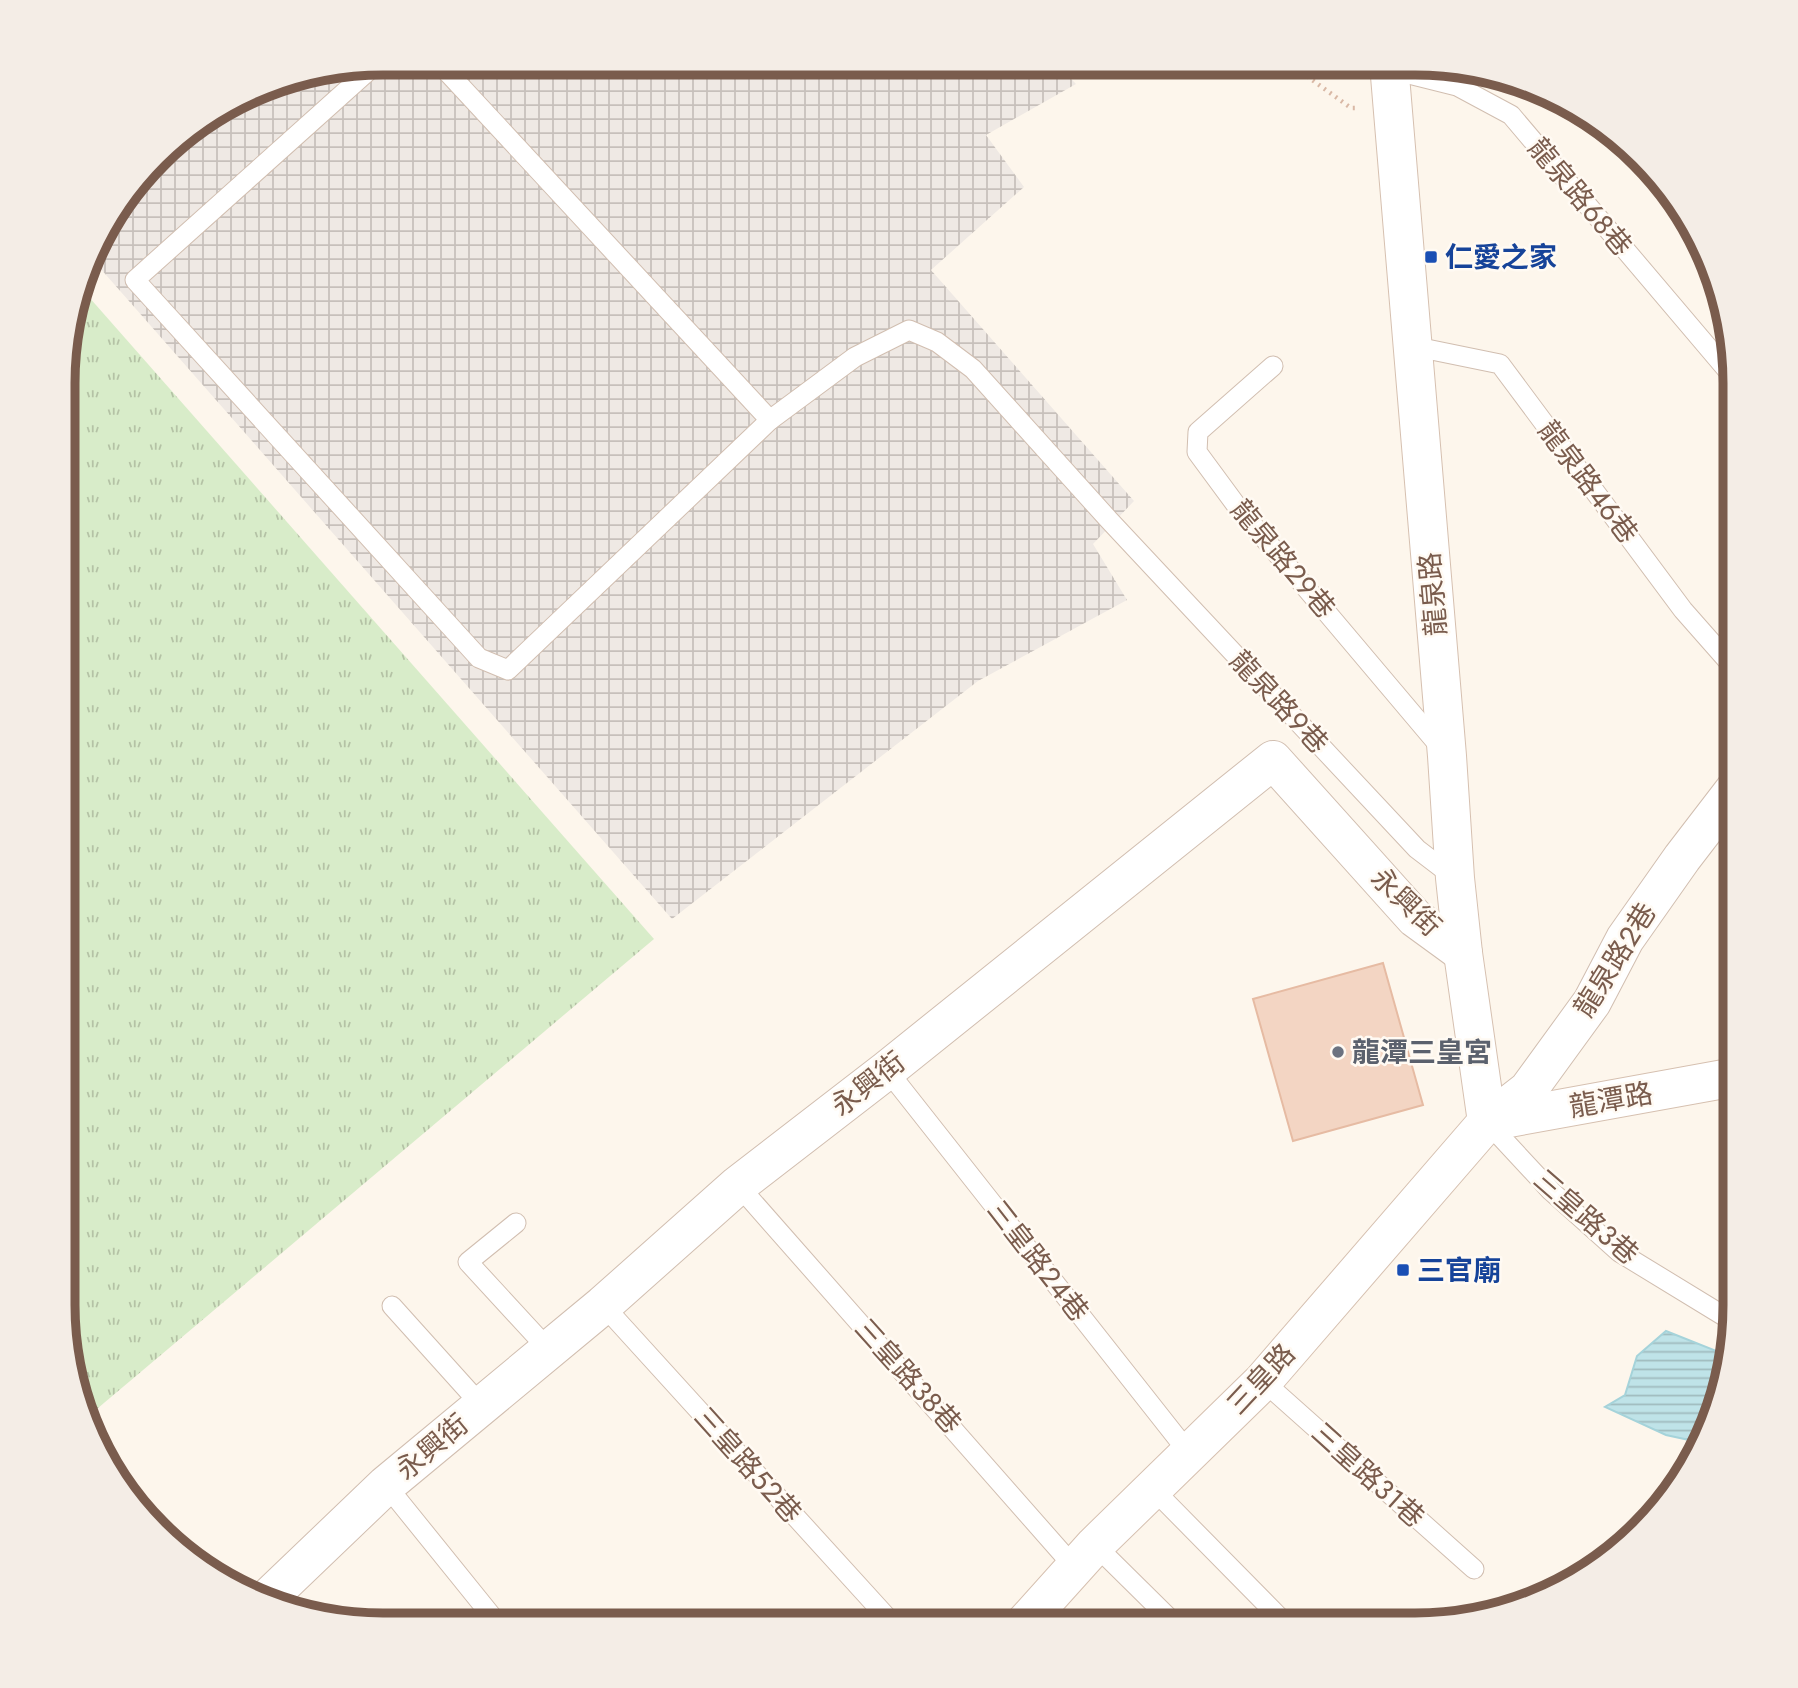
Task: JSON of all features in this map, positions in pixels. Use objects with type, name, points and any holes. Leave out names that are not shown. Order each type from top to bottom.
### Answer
[{"type":"street","name":"龍泉路","points":[[1390,75],[1455,878],[1487,1122]]},
{"type":"street","name":"永興街","points":[[274,1592],[386,1485],[603,1305],[738,1185],[887,1070],[1273,760],[1415,918],[1463,953]]},
{"type":"street","name":"龍泉路2巷","points":[[1487,1122],[1528,1090],[1592,1002],[1632,929],[1723,805]]},
{"type":"street","name":"龍潭路","points":[[1487,1122],[1723,1079]]},
{"type":"street","name":"三皇路","points":[[1034,1613],[1152,1488],[1263,1381],[1487,1122]]},
{"type":"lane","points":[[362,76],[135,279],[479,658],[508,670],[770,420],[450,75]]},
{"type":"lane","name":"龍泉路68巷","points":[[1421,75],[1457,86],[1511,115],[1722,364]]},
{"type":"lane","name":"龍泉路9巷","points":[[770,420],[855,357],[909,330],[937,342],[973,369],[1109,520],[1417,849],[1455,878]]},
{"type":"lane","name":"龍泉路46巷","points":[[1412,346],[1500,364],[1683,610],[1723,655]]},
{"type":"lane","name":"龍泉路29巷","points":[[1273,366],[1198,432],[1197,452],[1236,505],[1447,756]]},
{"type":"lane","name":"三皇路24巷","points":[[887,1070],[1189,1452]]},
{"type":"lane","name":"三皇路3巷","points":[[1487,1122],[1551,1191],[1619,1252],[1722,1316]]},
{"type":"lane","name":"三皇路38巷","points":[[738,1185],[1085,1557],[1159,1613]]},
{"type":"lane","points":[[516,1223],[468,1262],[549,1350]]},
{"type":"lane","name":"三皇路52巷","points":[[603,1305],[883,1613]]},
{"type":"lane","points":[[392,1307],[482,1406]]},
{"type":"lane","name":"三皇路31巷","points":[[1263,1381],[1474,1569]]},
{"type":"lane","points":[[386,1485],[489,1613]]},
{"type":"lane","points":[[1152,1488],[1275,1613]]},
{"type":"path","points":[[1305,75],[1351,108],[1392,108]]},
{"type":"shaded area","points":[[383,75],[1067,75],[1076,84],[986,135],[1024,187],[931,270],[1134,501],[1093,544],[1127,600],[978,681],[672,919],[98,266],[107,247],[127,212],[152,180],[165,165],[196,139],[247,107],[284,92],[323,81]]},
{"type":"green space","points":[[88,296],[654,939],[95,1411],[81,1365],[75,1305],[75,383],[81,323]]},
{"type":"water","points":[[1666,1331],[1719,1352],[1712,1385],[1691,1440],[1666,1435],[1605,1407],[1625,1395],[1637,1356]]},
{"type":"building","name":"龍潭三皇宮","points":[[1383,963],[1423,1105],[1293,1141],[1253,999]]},
{"type":"place","name":"仁愛之家","points":[[1431,257]]},
{"type":"place","name":"龍潭三皇宮","points":[[1338,1052]]},
{"type":"place","name":"三官廟","points":[[1403,1270]]}]
